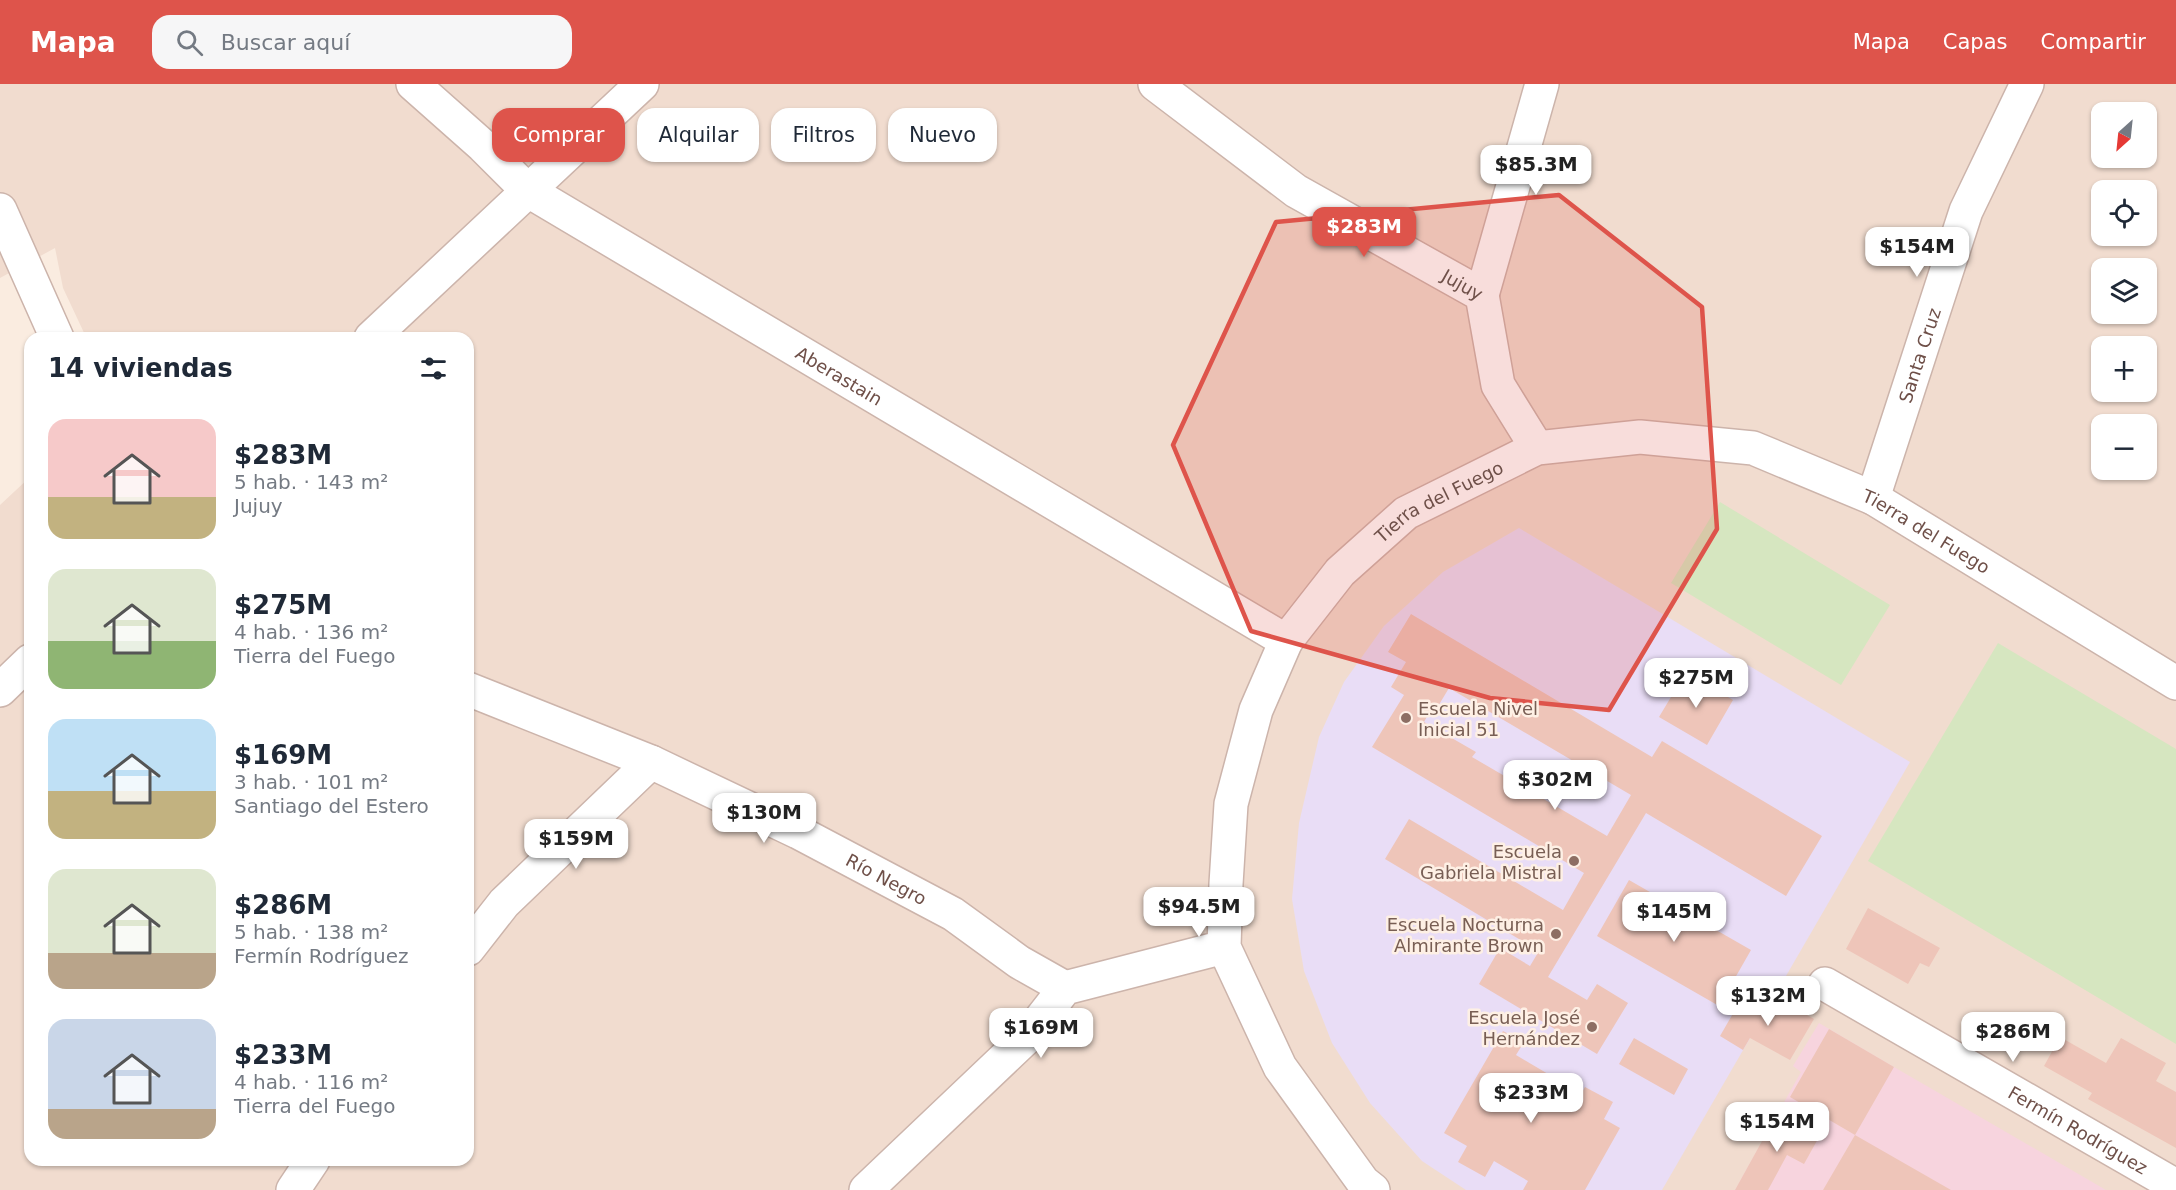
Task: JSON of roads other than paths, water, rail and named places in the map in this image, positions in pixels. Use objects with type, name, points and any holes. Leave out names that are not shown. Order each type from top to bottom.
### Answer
[{"type":"street","name":"Aberastain","points":[[413,84],[483,146],[527,190],[1286,641]]},
{"type":"street","points":[[377,332],[642,84]]},
{"type":"street","name":"Jujuy","points":[[1155,84],[1296,190],[1482,294],[1498,385],[1537,448]]},
{"type":"street","points":[[1482,294],[1542,84]]},
{"type":"street","name":"Santa Cruz","points":[[1873,498],[1966,211],[2027,84]]},
{"type":"street","points":[[0,210],[54,332]]},
{"type":"street","name":"Tierra del Fuego","points":[[1373,1190],[1364,1182],[1280,1067],[1224,947],[1231,804],[1256,710],[1286,641],[1340,572],[1406,513],[1537,448],[1640,437],[1753,448],[1873,498],[2176,683]]},
{"type":"street","points":[[0,690],[24,667]]},
{"type":"street","name":"Río Negro","points":[[474,691],[651,762],[798,832],[953,914],[1019,962],[1065,988]]},
{"type":"street","points":[[474,941],[504,903],[651,762]]},
{"type":"street","points":[[866,1190],[1026,1038],[1065,988],[1224,947]]},
{"type":"street","name":"Fermín Rodríguez","points":[[1826,984],[2176,1186]]},
{"type":"street","points":[[293,1190],[309,1166]]},
{"type":"place","name":"Escuela Nivel Inicial 51","points":[[1406,718]]},
{"type":"place","name":"Escuela Gabriela Mistral","points":[[1574,861]]},
{"type":"place","name":"Escuela Nocturna Almirante Brown","points":[[1556,934]]},
{"type":"place","name":"Escuela José Hernández","points":[[1592,1027]]}]
